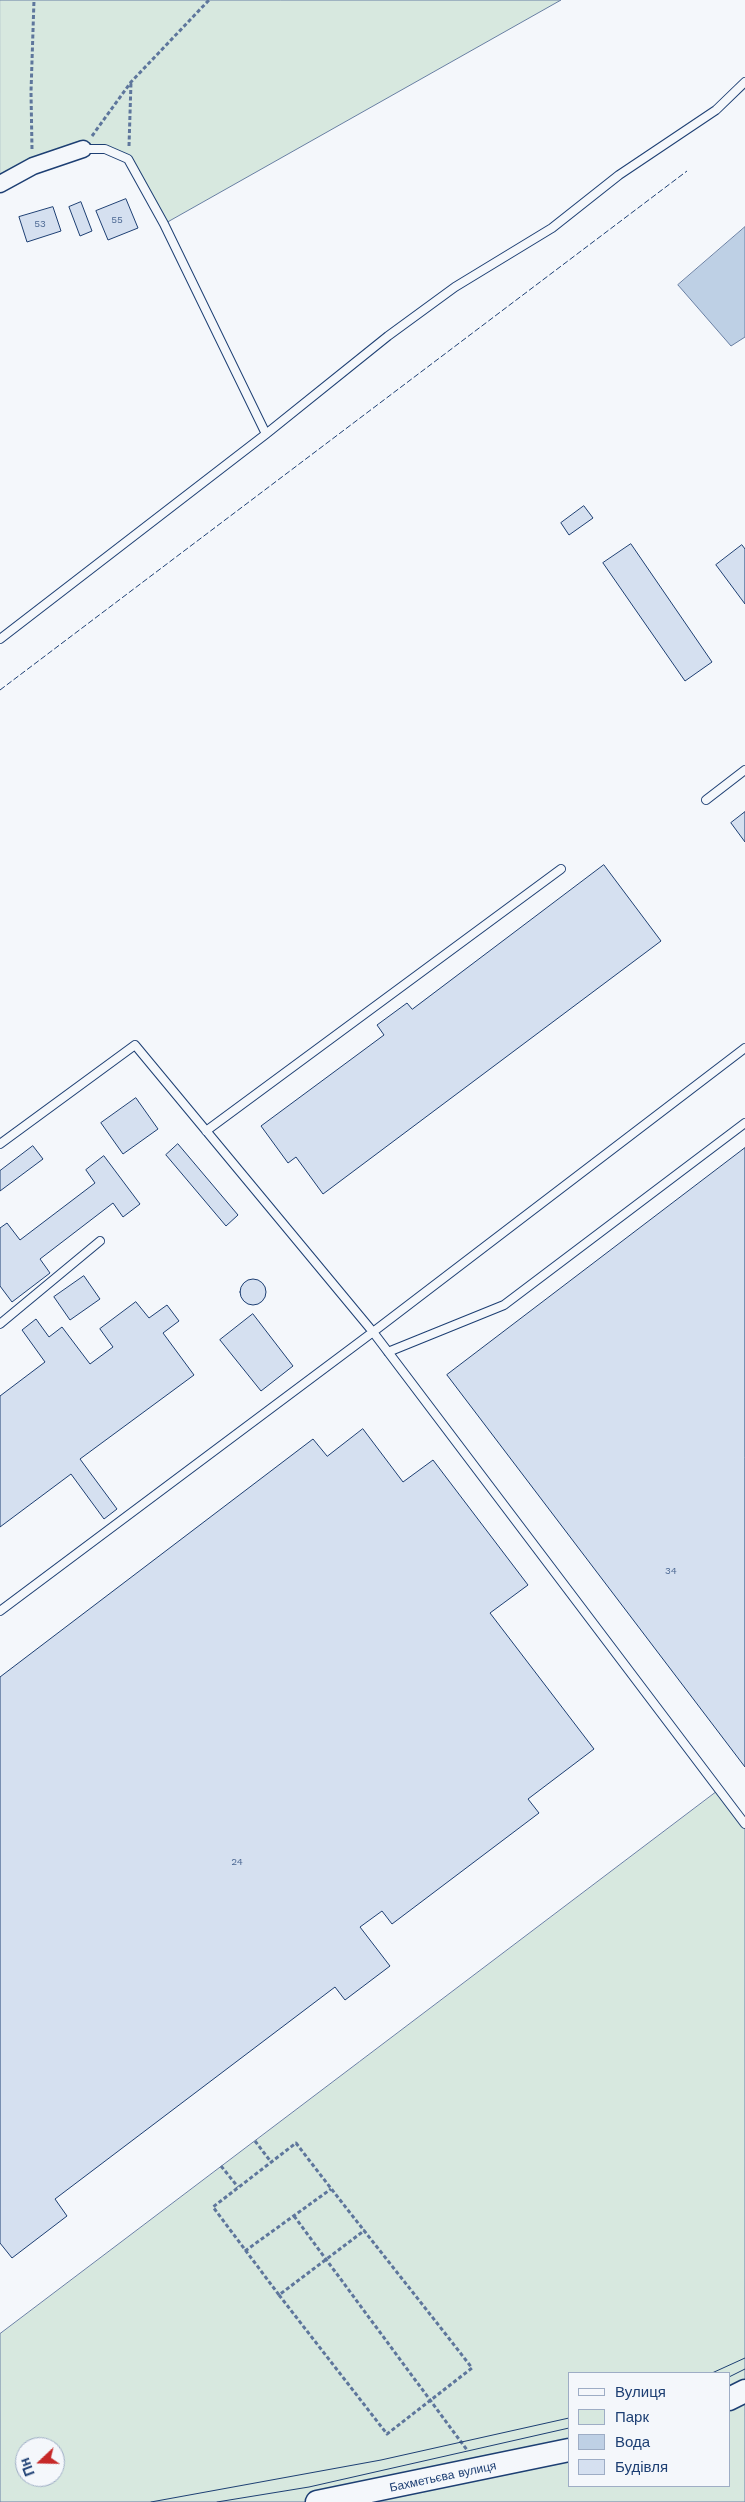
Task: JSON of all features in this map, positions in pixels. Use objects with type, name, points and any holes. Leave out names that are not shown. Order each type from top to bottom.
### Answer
[{"type":"main road","points":[[730,2398],[745,2391]]},
{"type":"main road","name":"Бахметьєва вулиця","points":[[317,2502],[568,2450]]},
{"type":"street","points":[[0,184],[33,166],[83,149]]},
{"type":"lane","points":[[0,639],[266,434],[388,336],[455,287],[552,228],[619,174],[716,110],[745,82]]},
{"type":"lane","points":[[83,149],[105,149],[128,159],[164,224],[266,434]]},
{"type":"lane","points":[[706,800],[745,770]]},
{"type":"lane","points":[[206,1131],[561,869]]},
{"type":"lane","points":[[0,1144],[135,1045],[373,1332],[745,1824]]},
{"type":"lane","points":[[0,1611],[373,1332],[745,1048]]},
{"type":"lane","points":[[388,1352],[504,1305],[745,1123]]},
{"type":"lane","points":[[0,1324],[100,1241]]},
{"type":"path","points":[[33,166],[31,92],[34,0]]},
{"type":"path","points":[[83,149],[131,82],[209,0]]},
{"type":"path","points":[[128,159],[131,82]]},
{"type":"path","points":[[255,2141],[271,2162]]},
{"type":"path","points":[[296,2143],[472,2368],[387,2434],[212,2207],[271,2162],[296,2143]]},
{"type":"path","points":[[222,2166],[238,2187]]},
{"type":"path","points":[[245,2251],[331,2188]]},
{"type":"path","points":[[294,2216],[481,2469]]},
{"type":"path","points":[[279,2296],[365,2230]]},
{"type":"green space","points":[[0,0],[561,0],[164,224],[128,159],[105,149],[83,149],[0,184]]},
{"type":"green space","points":[[719,1790],[745,1824],[745,2502],[0,2502],[0,2334]]},
{"type":"water","points":[[745,227],[745,337],[731,346],[678,285]]},
{"type":"building","points":[[126,199],[138,228],[108,240],[96,211]]},
{"type":"building","points":[[81,202],[92,231],[80,236],[69,207]]},
{"type":"building","points":[[53,207],[61,231],[27,242],[19,217]]},
{"type":"building","points":[[584,506],[593,518],[569,535],[561,523]]},
{"type":"building","points":[[631,544],[712,662],[685,681],[603,563]]},
{"type":"building","points":[[742,545],[745,549],[745,604],[716,565]]},
{"type":"building","points":[[745,812],[745,842],[731,823]]},
{"type":"building","points":[[604,865],[661,941],[323,1194],[296,1157],[288,1163],[261,1126],[384,1035],[377,1025],[407,1003],[412,1009]]},
{"type":"building","points":[[136,1098],[158,1129],[123,1154],[101,1123]]},
{"type":"building","points":[[178,1144],[238,1215],[226,1226],[166,1155]]},
{"type":"building","points":[[33,1146],[43,1159],[0,1191],[0,1171]]},
{"type":"building","points":[[745,1148],[745,1767],[447,1375]]},
{"type":"building","points":[[104,1156],[140,1204],[123,1217],[113,1203],[40,1259],[50,1273],[12,1302],[0,1286],[0,1228],[7,1223],[20,1240],[95,1183],[86,1170]]},
{"type":"building","points":[[84,1276],[100,1299],[70,1320],[54,1297]]},
{"type":"building","points":[[253,1279],[262,1283],[266,1292],[262,1301],[253,1305],[244,1301],[240,1292],[244,1283]]},
{"type":"building","points":[[136,1302],[149,1318],[167,1305],[179,1321],[163,1333],[194,1375],[80,1459],[117,1509],[104,1519],[71,1474],[0,1527],[0,1396],[45,1362],[22,1330],[36,1319],[49,1337],[62,1327],[90,1364],[113,1347],[100,1329]]},
{"type":"building","points":[[253,1314],[293,1366],[261,1391],[220,1340]]},
{"type":"building","points":[[363,1429],[403,1482],[433,1460],[528,1585],[490,1613],[594,1749],[528,1799],[539,1813],[392,1924],[382,1911],[360,1927],[390,1966],[345,2000],[335,1987],[55,2199],[67,2216],[12,2258],[0,2243],[0,1677],[313,1439],[327,1456]]},
{"type":"tram line","points":[[714,2372],[745,2358]]},
{"type":"tram line","points":[[730,2376],[745,2369]]},
{"type":"tram line","points":[[151,2502],[381,2460],[568,2418]]},
{"type":"tram line","points":[[217,2502],[309,2487],[568,2428]]},
{"type":"fence","points":[[0,690],[687,171]]}]
